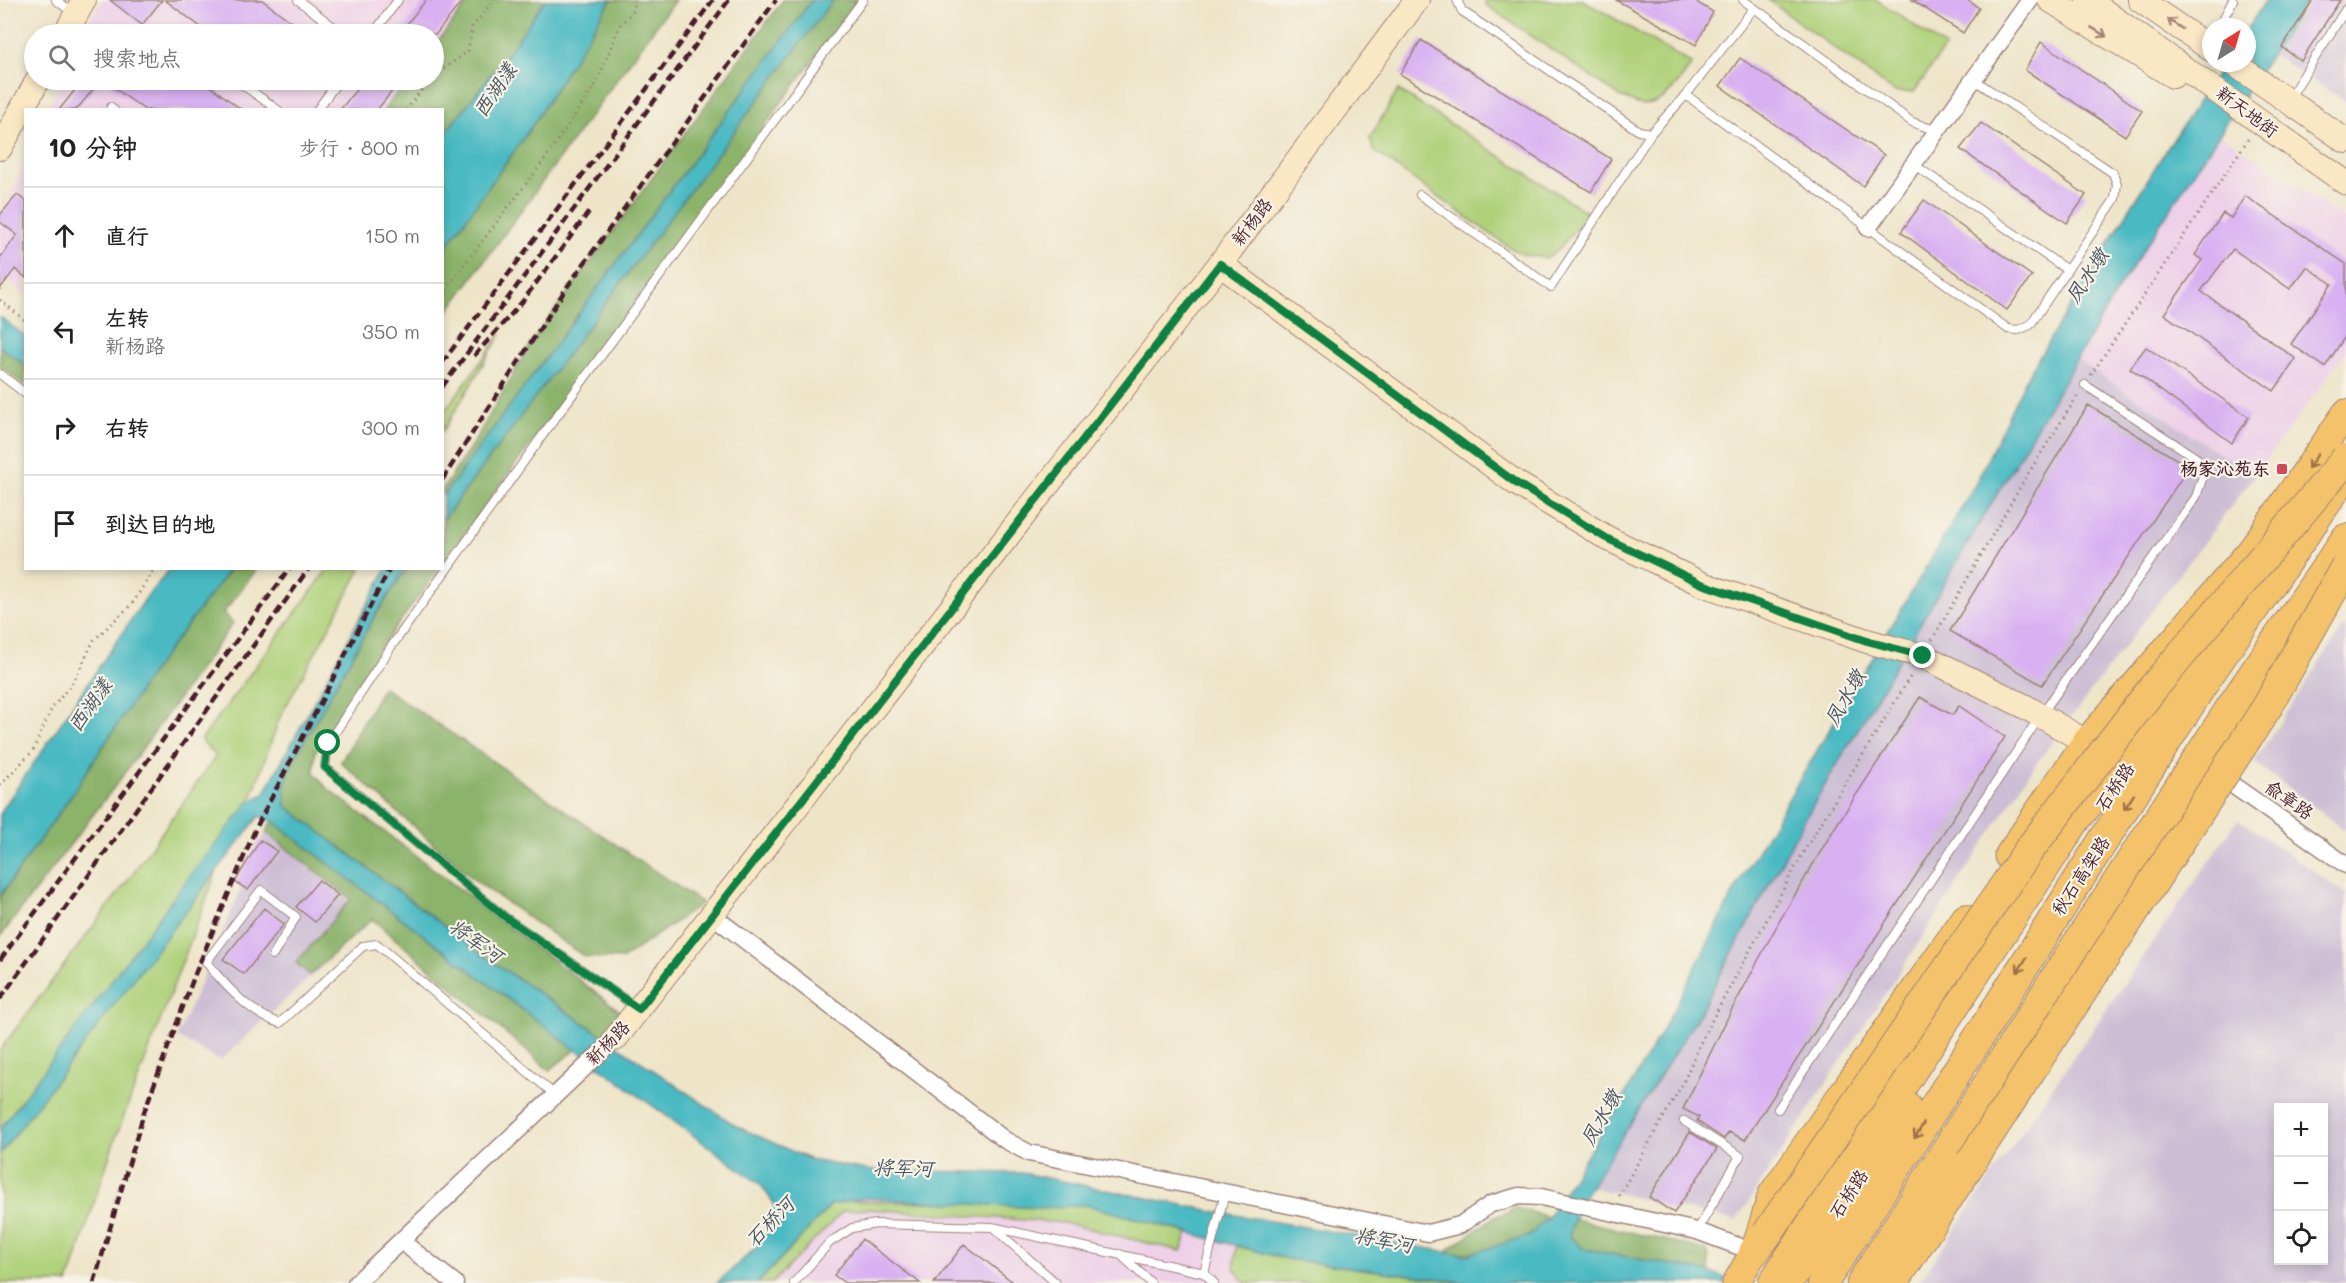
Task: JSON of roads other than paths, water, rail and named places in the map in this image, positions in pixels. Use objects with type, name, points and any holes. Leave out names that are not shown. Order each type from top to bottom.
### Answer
[{"type":"highway","points":[[1760,1243],[2029,850],[2153,688],[2346,459]]},
{"type":"highway","name":"秋石高架路","points":[[1823,1283],[2207,677],[2346,473]]},
{"type":"highway","name":"秋石高架路","points":[[1862,1283],[2063,966],[2242,691],[2346,539]]},
{"type":"highway","points":[[1893,1283],[2267,707],[2346,566]]},
{"type":"highway","points":[[1773,1283],[2076,819],[2195,668]]},
{"type":"main road","points":[[1737,1281],[1760,1243],[1772,1194],[2086,742],[2252,549],[2346,413]]},
{"type":"main road","name":"石桥路","points":[[1788,1283],[1806,1260],[2039,901],[2346,444]]},
{"type":"main road","points":[[1879,1283],[2209,768],[2346,572]]},
{"type":"street","name":"新杨路","points":[[356,1283],[615,1039],[1220,264],[1417,0]]},
{"type":"street","points":[[1868,228],[2030,0]]},
{"type":"street","points":[[2050,0],[2203,87]]},
{"type":"street","name":"新天地街","points":[[2088,0],[2203,87],[2346,183]]},
{"type":"street","points":[[2140,0],[2202,35]]},
{"type":"street","name":"新天地街","points":[[2246,72],[2346,141]]},
{"type":"street","points":[[2,139],[32,90]]},
{"type":"street","points":[[1220,264],[1516,483],[1606,538],[1702,584],[1881,645],[1923,656],[2041,715],[2086,742]]},
{"type":"street","name":"俞章路","points":[[2209,768],[2346,865]]},
{"type":"street","points":[[712,915],[1005,1140],[1029,1153],[1428,1233],[1460,1226],[1491,1204],[1519,1196],[1541,1197],[1760,1243]]},
{"type":"street","points":[[401,1240],[455,1283]]},
{"type":"lane","points":[[56,0],[75,16]]},
{"type":"lane","points":[[298,0],[330,24]]},
{"type":"lane","points":[[380,24],[398,0]]},
{"type":"lane","points":[[639,1009],[505,917],[333,774],[325,767],[328,743],[391,647],[545,432],[863,0]]},
{"type":"lane","points":[[1458,0],[1462,11],[1639,131],[1651,133]]},
{"type":"lane","points":[[1743,0],[1912,122],[1937,131]]},
{"type":"lane","points":[[2224,18],[2233,0]]},
{"type":"lane","points":[[1420,195],[1551,287],[1651,133],[1686,94],[1754,8]]},
{"type":"lane","points":[[2278,94],[2346,9]]},
{"type":"lane","points":[[1686,94],[2008,329],[2018,330],[2030,325],[2115,199],[2117,184],[2113,173],[1973,79]]},
{"type":"lane","points":[[250,90],[275,108]]},
{"type":"lane","points":[[318,108],[332,90]]},
{"type":"lane","points":[[1913,164],[2067,270]]},
{"type":"lane","points":[[0,374],[24,392]]},
{"type":"lane","points":[[1778,1109],[2041,715],[2196,497],[2203,476],[2204,464],[2085,385]]},
{"type":"lane","points":[[273,956],[296,917],[261,890],[206,963],[220,979],[266,1019],[280,1023],[363,946],[377,944],[555,1095]]},
{"type":"lane","points":[[1684,1121],[1740,1156],[1697,1231]]},
{"type":"lane","points":[[1204,1273],[1225,1193]]},
{"type":"lane","points":[[794,1283],[829,1244],[852,1228],[876,1224],[992,1227],[1204,1273],[1214,1283]]},
{"type":"lane","points":[[992,1227],[1056,1283]]},
{"type":"lane","points":[[1119,1254],[1151,1283]]},
{"type":"water","name":"西湖漾","points":[[545,0],[611,0],[530,129],[444,250],[444,135],[511,49]]},
{"type":"water","points":[[812,0],[833,0],[444,519],[444,495]]},
{"type":"water","points":[[2266,0],[2307,0],[2121,284],[1806,817],[1696,1019],[1577,1208],[1569,1236],[1584,1249],[1710,1272],[1737,1283],[1470,1283],[1286,1259],[1086,1205],[1040,1208],[865,1198],[831,1205],[758,1283],[717,1283],[754,1249],[767,1230],[775,1205],[761,1185],[576,1050],[272,821],[259,816],[0,1154],[0,1129],[193,872],[250,801],[264,794],[386,570],[405,570],[373,619],[292,763],[284,788],[286,806],[481,954],[738,1127],[811,1160],[867,1170],[1022,1173],[1218,1212],[1466,1255],[1529,1236],[1548,1217],[1623,1098],[1672,1013],[1739,882],[1975,485],[2028,375],[2161,158],[2218,72],[2256,72],[2254,18]]},
{"type":"water","points":[[0,317],[24,335],[24,364],[0,347]]},
{"type":"water","name":"西湖漾","points":[[169,570],[229,570],[154,669],[66,803],[0,896],[0,815],[148,595]]},
{"type":"railway","points":[[444,360],[713,0]]},
{"type":"railway","points":[[444,384],[729,0]]},
{"type":"railway","points":[[444,477],[567,287],[776,0]]},
{"type":"railway","points":[[474,356],[522,302],[591,209]]},
{"type":"railway","points":[[0,960],[289,570]]},
{"type":"railway","points":[[0,999],[308,570]]},
{"type":"railway","points":[[94,1283],[144,1112],[195,974],[255,830],[389,570]]},
{"type":"place","name":"杨家沁苑东","points":[[2282,469]]},
{"type":"water label","name":"凤水墩","points":[[2087,276]]},
{"type":"water label","name":"凤水墩","points":[[1845,698]]},
{"type":"water label","name":"将军河","points":[[476,941]]},
{"type":"water label","name":"凤水墩","points":[[1601,1118]]},
{"type":"water label","name":"将军河","points":[[903,1168]]},
{"type":"water label","name":"石桥河","points":[[770,1222]]},
{"type":"water label","name":"将军河","points":[[1384,1240]]}]
